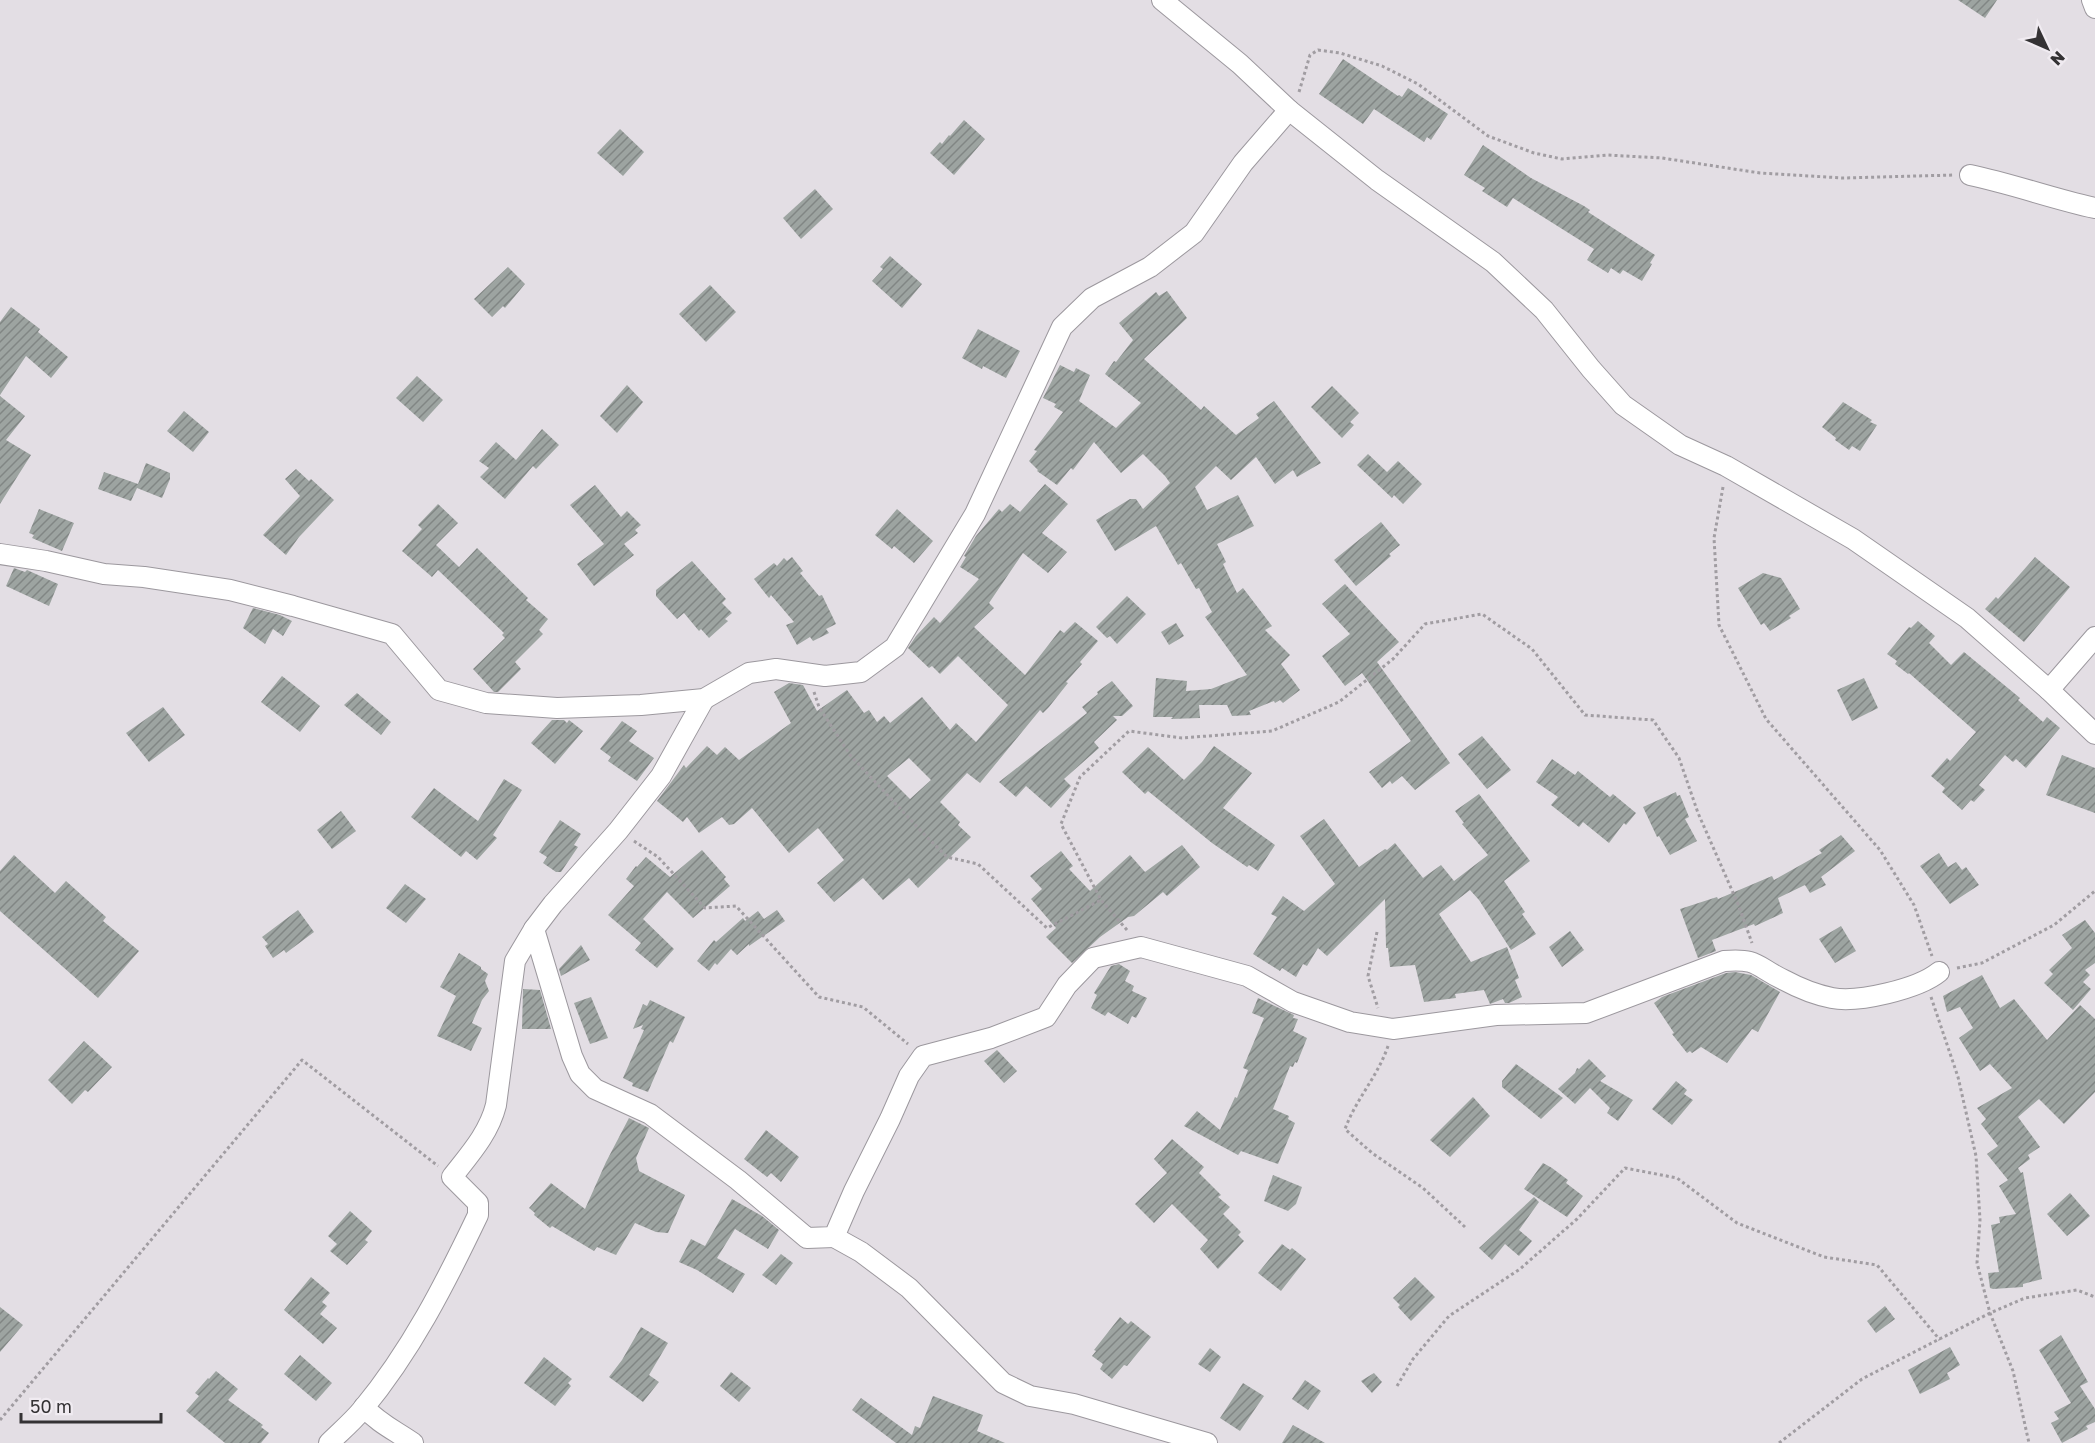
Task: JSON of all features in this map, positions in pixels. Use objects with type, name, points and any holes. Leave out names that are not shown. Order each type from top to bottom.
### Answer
[{"type":"street","points":[[1162,0],[1240,64],[1289,110],[1377,180],[1493,262],[1544,310],[1623,405],[1680,446],[1726,466],[1853,539],[1967,618],[2095,734]]},
{"type":"street","points":[[2092,0],[2095,8]]},
{"type":"street","points":[[0,554],[46,561],[104,574],[144,577],[230,590],[392,634],[439,690],[486,703],[558,708],[641,705],[704,699],[749,672],[776,669],[825,676],[861,672],[895,647],[975,514],[1062,327],[1092,298],[1150,267],[1194,233],[1243,164],[1289,110]]},
{"type":"street","points":[[1970,175],[2008,183],[2054,199],[2095,208]]},
{"type":"street","points":[[2049,690],[2095,637]]},
{"type":"street","points":[[329,1443],[387,1379],[427,1316],[478,1215],[478,1203],[452,1177],[486,1134],[493,1116],[515,961],[534,929],[553,904],[618,831],[662,776],[704,699]]},
{"type":"street","points":[[534,929],[572,1056],[580,1074],[595,1089],[650,1114],[738,1180],[807,1238],[834,1237],[861,1252],[909,1288],[1003,1383],[1030,1396],[1074,1404],[1207,1443]]},
{"type":"street","points":[[834,1237],[909,1076],[923,1056],[991,1038],[1046,1017],[1067,985],[1093,958],[1141,947],[1247,976],[1293,1002],[1350,1022],[1393,1029],[1496,1015],[1586,1013],[1724,962],[1742,960],[1760,965],[1784,980],[1833,998],[1876,997],[1932,977]]},
{"type":"street","points":[[364,1407],[380,1422],[413,1443]]},
{"type":"path","points":[[1289,110],[1301,88],[1310,55],[1318,50],[1340,53],[1391,71],[1418,84],[1488,136],[1563,159],[1607,155],[1662,158],[1760,173],[1843,178],[1970,175]]},
{"type":"path","points":[[1726,466],[1714,538],[1719,625],[1766,719],[1880,850],[1914,905],[1976,1156],[1980,1220],[1977,1263],[1990,1313],[2013,1371],[2029,1443]]},
{"type":"path","points":[[1141,947],[1101,900],[1061,824],[1080,777],[1129,730],[1182,738],[1272,731],[1339,702],[1393,659],[1425,624],[1482,614],[1532,650],[1585,715],[1653,720],[1679,758],[1698,813],[1738,904],[1760,965]]},
{"type":"path","points":[[804,673],[813,688],[819,707],[850,755],[947,857],[978,864],[1047,928],[1101,900]]},
{"type":"path","points":[[618,831],[658,856],[705,908],[736,906],[819,997],[863,1007],[923,1056]]},
{"type":"path","points":[[1932,977],[1982,963],[2054,925],[2095,891]]},
{"type":"path","points":[[1377,932],[1368,976],[1376,1005],[1393,1029],[1383,1063],[1350,1116],[1345,1129],[1372,1153],[1423,1188],[1465,1227]]},
{"type":"path","points":[[0,1420],[302,1060],[452,1177]]},
{"type":"path","points":[[1397,1386],[1413,1359],[1449,1316],[1520,1269],[1577,1219],[1625,1168],[1677,1178],[1737,1223],[1824,1257],[1877,1265],[1941,1340]]},
{"type":"path","points":[[1779,1443],[1862,1379],[1990,1313],[2025,1299],[2078,1290],[2095,1297]]},
{"type":"building","points":[[1958,0],[1997,0],[1985,18]]},
{"type":"building","points":[[1343,59],[1398,96],[1402,97],[1408,88],[1448,114],[1431,140],[1427,137],[1424,142],[1374,109],[1363,124],[1319,94]]},
{"type":"building","points":[[964,120],[985,139],[954,175],[930,153],[940,142],[942,144]]},
{"type":"building","points":[[620,129],[644,152],[623,176],[597,153]]},
{"type":"building","points":[[1483,145],[1531,178],[1584,206],[1590,210],[1588,212],[1655,255],[1642,281],[1623,270],[1620,274],[1611,268],[1608,273],[1587,260],[1594,249],[1513,198],[1507,207],[1482,191],[1485,188],[1464,175]]},
{"type":"building","points":[[815,189],[833,209],[801,239],[783,218]]},
{"type":"building","points":[[890,256],[922,284],[902,308],[872,281],[883,269],[880,267]]},
{"type":"building","points":[[508,267],[525,284],[505,308],[503,306],[492,317],[474,299]]},
{"type":"building","points":[[710,285],[736,312],[706,342],[679,314]]},
{"type":"building","points":[[1167,291],[1187,318],[1144,359],[1201,410],[1204,406],[1236,435],[1259,418],[1256,414],[1274,401],[1321,463],[1297,477],[1293,470],[1275,484],[1256,457],[1231,480],[1216,466],[1195,487],[1207,510],[1238,495],[1254,526],[1217,544],[1226,562],[1223,564],[1237,593],[1243,588],[1272,626],[1265,630],[1290,655],[1281,664],[1300,690],[1283,703],[1280,700],[1275,703],[1274,701],[1249,711],[1251,715],[1232,716],[1227,705],[1199,705],[1200,718],[1153,717],[1156,678],[1187,681],[1186,691],[1211,689],[1247,675],[1205,617],[1212,612],[1199,588],[1196,589],[1181,563],[1178,565],[1156,526],[1115,551],[1096,520],[1130,499],[1136,499],[1143,509],[1170,483],[1165,476],[1143,454],[1121,473],[1094,442],[1073,470],[1071,468],[1057,485],[1037,471],[1029,461],[1037,451],[1034,450],[1063,412],[1054,407],[1056,404],[1043,398],[1060,365],[1074,372],[1076,368],[1090,375],[1079,401],[1116,428],[1141,403],[1105,374],[1133,340],[1119,323],[1156,292],[1159,296]]},
{"type":"building","points":[[11,307],[40,329],[38,332],[68,357],[51,378],[26,356],[0,395],[0,322]]},
{"type":"building","points":[[978,329],[1020,351],[1006,378],[962,358]]},
{"type":"building","points":[[417,376],[443,400],[423,422],[396,398]]},
{"type":"building","points":[[627,385],[643,402],[617,433],[600,416]]},
{"type":"building","points":[[1332,386],[1359,413],[1350,422],[1354,425],[1342,438],[1311,407]]},
{"type":"building","points":[[0,396],[25,416],[6,440],[31,455],[0,504]]},
{"type":"building","points":[[1843,402],[1877,425],[1860,451],[1852,446],[1849,450],[1822,427]]},
{"type":"building","points":[[184,411],[209,432],[193,452],[167,431]]},
{"type":"building","points":[[542,429],[559,445],[536,469],[533,466],[505,499],[480,477],[489,468],[479,461],[496,442],[516,460]]},
{"type":"building","points":[[1368,454],[1387,472],[1398,461],[1422,484],[1403,504],[1394,495],[1392,498],[1357,465]]},
{"type":"building","points":[[146,463],[170,473],[170,479],[162,498],[137,488],[131,501],[98,489],[104,472],[138,484]]},
{"type":"building","points":[[296,469],[334,500],[299,537],[286,555],[263,535],[300,496],[285,479]]},
{"type":"building","points":[[1045,484],[1068,504],[1042,533],[1067,552],[1048,573],[1023,553],[989,603],[994,608],[974,627],[1025,675],[1060,630],[1064,633],[1075,622],[1098,641],[1080,662],[1082,664],[1049,707],[1043,713],[1040,710],[980,783],[967,773],[940,802],[971,837],[918,888],[909,878],[883,900],[863,878],[834,902],[817,883],[844,860],[818,828],[789,853],[752,808],[734,824],[729,825],[722,817],[699,833],[687,817],[683,822],[657,801],[684,765],[686,768],[707,746],[717,755],[725,747],[739,760],[791,723],[774,692],[789,683],[803,685],[817,711],[847,690],[864,713],[869,710],[877,722],[884,716],[890,723],[922,697],[950,730],[956,723],[976,742],[1008,705],[958,656],[940,674],[932,666],[929,668],[908,648],[934,617],[940,623],[979,579],[960,567],[976,536],[999,509],[1002,512],[1010,504],[1020,512]],"holes":[[[909,758],[931,780],[910,799],[887,776]]]},
{"type":"building","points":[[595,485],[621,517],[627,511],[641,525],[635,530],[638,533],[624,544],[634,555],[594,586],[577,564],[604,544],[570,505]]},
{"type":"building","points":[[438,504],[458,523],[436,545],[459,567],[477,548],[528,598],[526,600],[548,619],[539,630],[543,634],[515,662],[521,669],[498,692],[494,692],[473,669],[505,638],[502,635],[504,633],[438,570],[432,577],[402,551],[422,529],[418,525]]},
{"type":"building","points":[[39,509],[74,523],[62,551],[32,538],[34,535],[29,533]]},
{"type":"building","points":[[897,509],[933,541],[914,563],[894,546],[892,549],[875,535]]},
{"type":"building","points":[[1381,522],[1400,545],[1389,554],[1391,556],[1356,586],[1334,560]]},
{"type":"building","points":[[792,557],[803,571],[800,573],[819,596],[822,595],[836,624],[826,629],[829,633],[813,641],[810,637],[797,645],[786,625],[794,622],[771,595],[769,598],[754,579],[774,563],[777,566],[784,558],[787,561]]},
{"type":"building","points":[[2035,557],[2070,587],[2024,642],[1985,609],[1996,597],[1998,599]]},
{"type":"building","points":[[692,561],[726,599],[722,603],[732,613],[725,619],[728,621],[709,638],[701,629],[699,631],[684,613],[677,619],[656,596],[656,590]]},
{"type":"building","points":[[14,568],[25,572],[27,570],[58,584],[49,606],[6,586]]},
{"type":"building","points":[[1763,573],[1781,578],[1800,609],[1789,616],[1791,618],[1770,631],[1764,623],[1761,625],[1738,588]]},
{"type":"building","points":[[1345,584],[1399,642],[1377,662],[1450,763],[1415,790],[1402,776],[1392,784],[1390,781],[1382,788],[1369,772],[1411,741],[1362,673],[1345,686],[1322,656],[1350,634],[1322,604]]},
{"type":"building","points":[[1127,596],[1146,614],[1117,644],[1110,636],[1107,638],[1096,627]]},
{"type":"building","points":[[253,608],[280,615],[292,621],[283,636],[273,629],[265,644],[243,628]]},
{"type":"building","points":[[1918,621],[1935,636],[1929,643],[1951,665],[1964,652],[2020,698],[2018,700],[2043,722],[2047,717],[2060,728],[2026,768],[2016,759],[2013,762],[2005,755],[1979,785],[1985,790],[1974,802],[1971,800],[1962,810],[1942,792],[1945,788],[1931,776],[1947,758],[1950,761],[1976,732],[1909,673],[1895,664],[1897,661],[1887,654],[1909,627],[1911,628]]},
{"type":"building","points":[[1176,623],[1184,636],[1169,645],[1161,632]]},
{"type":"building","points":[[282,676],[320,706],[300,732],[261,702]]},
{"type":"building","points":[[1864,678],[1878,708],[1852,721],[1837,690]]},
{"type":"building","points":[[1112,681],[1133,706],[1122,716],[1113,716],[1117,720],[1094,742],[1099,748],[1064,779],[1071,786],[1051,808],[1026,786],[1016,797],[999,782],[1087,713],[1082,707]]},
{"type":"building","points":[[357,693],[391,722],[381,735],[344,705]]},
{"type":"building","points":[[163,707],[185,735],[149,762],[126,733]]},
{"type":"building","points":[[552,720],[564,720],[567,723],[569,720],[583,731],[555,764],[531,743]]},
{"type":"building","points":[[622,721],[637,731],[629,741],[654,758],[637,781],[608,761],[611,757],[600,749]]},
{"type":"building","points":[[1482,736],[1511,770],[1487,789],[1458,754]]},
{"type":"building","points":[[1214,746],[1252,773],[1223,808],[1275,845],[1258,871],[1249,865],[1247,867],[1212,843],[1148,791],[1145,794],[1122,772],[1148,747],[1184,780]]},
{"type":"building","points":[[2062,755],[2095,768],[2095,813],[2046,795]]},
{"type":"building","points":[[1552,759],[1575,775],[1578,771],[1610,797],[1613,794],[1636,813],[1626,825],[1624,823],[1609,843],[1583,822],[1579,827],[1551,805],[1558,797],[1536,782]]},
{"type":"building","points":[[504,779],[522,790],[493,835],[497,838],[477,860],[466,851],[461,857],[411,817],[434,788],[478,821]]},
{"type":"building","points":[[1676,792],[1677,796],[1680,795],[1689,817],[1685,819],[1697,841],[1670,855],[1659,836],[1657,837],[1643,807]]},
{"type":"building","points":[[1479,794],[1530,861],[1504,881],[1525,912],[1522,914],[1536,934],[1511,950],[1470,890],[1439,914],[1471,962],[1507,947],[1519,978],[1515,980],[1522,997],[1509,1003],[1505,1003],[1503,999],[1490,1004],[1484,990],[1455,994],[1456,998],[1424,1002],[1415,965],[1390,967],[1388,948],[1386,948],[1385,899],[1327,956],[1318,948],[1307,966],[1303,964],[1296,977],[1282,968],[1280,971],[1253,954],[1277,917],[1271,914],[1283,896],[1304,911],[1335,884],[1300,836],[1324,819],[1359,867],[1395,843],[1423,878],[1441,865],[1454,881],[1488,855],[1462,824],[1464,823],[1455,811]]},
{"type":"building","points":[[341,811],[356,831],[332,849],[317,830]]},
{"type":"building","points":[[560,820],[581,834],[574,845],[578,847],[561,872],[556,872],[543,863],[547,857],[539,852]]},
{"type":"building","points":[[1841,835],[1855,851],[1821,877],[1826,885],[1810,893],[1805,885],[1778,898],[1783,913],[1755,926],[1754,924],[1712,940],[1716,951],[1698,958],[1680,909],[1717,897],[1718,899],[1772,876],[1774,880],[1822,853],[1819,850]]},
{"type":"building","points":[[1182,845],[1200,867],[1167,896],[1163,892],[1134,916],[1128,917],[1100,937],[1072,963],[1046,937],[1056,928],[1031,899],[1042,889],[1030,876],[1061,851],[1073,866],[1069,869],[1090,891],[1130,855],[1145,872]]},
{"type":"building","points":[[702,850],[726,877],[724,879],[730,886],[693,918],[667,892],[643,919],[674,949],[657,968],[635,950],[641,943],[608,915],[634,886],[626,879],[646,857],[670,877]]},
{"type":"building","points":[[1939,853],[1948,867],[1956,862],[1962,870],[1966,867],[1979,885],[1950,904],[1920,866]]},
{"type":"building","points":[[14,855],[55,893],[66,881],[106,917],[103,921],[139,951],[98,998],[0,911],[0,871]]},
{"type":"building","points":[[405,884],[426,899],[406,923],[386,908]]},
{"type":"building","points":[[298,910],[314,932],[286,953],[284,950],[273,958],[265,946],[268,944],[262,937]]},
{"type":"building","points":[[777,910],[785,921],[749,946],[749,944],[737,955],[731,949],[709,971],[697,961],[714,940],[716,942],[743,918],[745,921],[758,911],[764,919]]},
{"type":"building","points":[[2085,920],[2095,933],[2095,963],[2085,970],[2090,975],[2083,982],[2091,989],[2073,1010],[2044,983],[2053,974],[2049,970],[2072,948],[2062,935]]},
{"type":"building","points":[[1841,926],[1856,951],[1835,963],[1819,939]]},
{"type":"building","points":[[1570,931],[1584,950],[1562,967],[1549,947]]},
{"type":"building","points":[[581,945],[590,960],[561,976],[559,969]]},
{"type":"building","points":[[459,953],[488,974],[485,981],[489,991],[482,1000],[472,1023],[482,1028],[471,1051],[437,1036],[456,996],[440,987]]},
{"type":"building","points":[[1119,964],[1130,971],[1125,981],[1134,986],[1132,991],[1147,998],[1136,1018],[1132,1016],[1128,1024],[1108,1012],[1105,1016],[1091,1008],[1097,995],[1094,993],[1111,966]]},
{"type":"building","points":[[1726,973],[1751,975],[1780,992],[1758,1032],[1752,1029],[1727,1063],[1701,1047],[1692,1053],[1690,1051],[1687,1053],[1672,1034],[1674,1033],[1654,1003],[1662,997]]},
{"type":"building","points":[[1982,975],[2000,1008],[2014,999],[2047,1040],[2080,1005],[2095,1019],[2095,1092],[2064,1124],[2039,1099],[2018,1117],[2040,1147],[2028,1155],[2030,1159],[2018,1168],[2021,1173],[2023,1172],[2042,1279],[2023,1284],[2023,1287],[1990,1288],[1988,1273],[1999,1272],[1991,1225],[2000,1223],[1999,1217],[2016,1214],[1999,1186],[2008,1180],[1987,1154],[1998,1146],[1981,1124],[1986,1119],[1977,1108],[2012,1088],[1990,1064],[1980,1071],[1959,1038],[1973,1028],[1960,1007],[1947,1012],[1943,996]]},
{"type":"building","points":[[523,989],[540,990],[551,1029],[522,1029]]},
{"type":"building","points":[[591,997],[608,1038],[590,1044],[574,1003]]},
{"type":"building","points":[[1258,998],[1294,1015],[1293,1018],[1298,1019],[1293,1031],[1307,1038],[1297,1063],[1295,1062],[1293,1067],[1290,1066],[1273,1109],[1289,1116],[1288,1119],[1295,1123],[1278,1164],[1241,1151],[1238,1155],[1184,1126],[1197,1111],[1220,1130],[1235,1097],[1237,1098],[1248,1070],[1243,1068],[1264,1018],[1252,1013]]},
{"type":"building","points":[[650,1000],[685,1017],[673,1043],[670,1041],[648,1092],[632,1086],[633,1083],[623,1078],[644,1030],[641,1029],[643,1025],[633,1029],[643,1004],[647,1006]]},
{"type":"building","points":[[84,1041],[112,1067],[88,1092],[85,1090],[72,1104],[48,1080]]},
{"type":"building","points":[[997,1050],[1017,1071],[1004,1083],[984,1061]]},
{"type":"building","points":[[1589,1059],[1606,1076],[1600,1081],[1633,1100],[1618,1121],[1607,1113],[1610,1108],[1590,1088],[1575,1104],[1558,1089],[1575,1073],[1577,1068],[1579,1069]]},
{"type":"building","points":[[1516,1064],[1563,1098],[1541,1119],[1502,1087],[1502,1081]]},
{"type":"building","points":[[1676,1081],[1687,1090],[1684,1094],[1693,1100],[1672,1125],[1652,1109]]},
{"type":"building","points":[[1473,1097],[1490,1116],[1450,1157],[1430,1140]]},
{"type":"building","points":[[629,1118],[649,1128],[636,1158],[639,1171],[685,1195],[668,1233],[656,1232],[635,1223],[616,1255],[597,1247],[594,1251],[552,1226],[550,1228],[529,1208],[551,1183],[585,1209]]},
{"type":"building","points":[[766,1130],[799,1157],[781,1182],[771,1173],[767,1177],[744,1159]]},
{"type":"building","points":[[1172,1139],[1204,1167],[1199,1173],[1221,1195],[1218,1197],[1230,1207],[1223,1214],[1241,1232],[1238,1235],[1244,1241],[1218,1269],[1200,1249],[1208,1240],[1172,1204],[1154,1223],[1135,1204],[1167,1173],[1154,1159]]},
{"type":"building","points":[[1543,1163],[1568,1180],[1566,1183],[1583,1196],[1567,1217],[1524,1189]]},
{"type":"building","points":[[1273,1175],[1302,1187],[1296,1204],[1288,1211],[1264,1201]]},
{"type":"building","points":[[2070,1193],[2090,1216],[2067,1236],[2047,1214]]},
{"type":"building","points":[[1534,1197],[1539,1202],[1519,1230],[1532,1241],[1519,1256],[1505,1244],[1492,1260],[1479,1248]]},
{"type":"building","points":[[732,1199],[762,1216],[779,1230],[768,1249],[735,1229],[717,1258],[745,1274],[733,1293],[697,1270],[679,1262],[691,1239],[705,1246]]},
{"type":"building","points":[[350,1211],[372,1231],[365,1240],[368,1242],[347,1265],[330,1251],[337,1244],[328,1236]]},
{"type":"building","points":[[1282,1244],[1290,1250],[1292,1248],[1306,1259],[1281,1291],[1258,1273]]},
{"type":"building","points":[[781,1254],[793,1263],[776,1285],[762,1275]]},
{"type":"building","points":[[311,1277],[330,1293],[322,1302],[327,1306],[320,1314],[337,1328],[323,1344],[284,1310]]},
{"type":"building","points":[[1415,1277],[1435,1297],[1411,1321],[1393,1298]]},
{"type":"building","points":[[1885,1306],[1895,1319],[1876,1333],[1867,1321]]},
{"type":"building","points":[[0,1307],[23,1325],[0,1352]]},
{"type":"building","points":[[1120,1317],[1128,1324],[1131,1321],[1151,1337],[1127,1366],[1124,1365],[1112,1379],[1100,1369],[1103,1364],[1092,1356],[1096,1351],[1094,1350]]},
{"type":"building","points":[[641,1327],[668,1343],[649,1375],[659,1382],[643,1402],[609,1377]]},
{"type":"building","points":[[2061,1335],[2088,1382],[2080,1386],[2095,1409],[2095,1422],[2086,1426],[2088,1429],[2062,1443],[2051,1423],[2059,1419],[2054,1412],[2071,1403],[2039,1350]]},
{"type":"building","points":[[1950,1347],[1960,1365],[1947,1373],[1950,1379],[1920,1394],[1908,1370]]},
{"type":"building","points":[[1210,1348],[1221,1357],[1210,1372],[1198,1364]]},
{"type":"building","points":[[300,1355],[332,1383],[316,1401],[284,1374]]},
{"type":"building","points":[[544,1357],[572,1379],[568,1383],[571,1386],[555,1406],[524,1383]]},
{"type":"building","points":[[216,1371],[238,1389],[228,1400],[263,1425],[261,1427],[269,1433],[261,1443],[225,1443],[186,1411],[199,1396],[195,1393]]},
{"type":"building","points":[[731,1372],[751,1388],[739,1402],[720,1386]]},
{"type":"building","points":[[1374,1373],[1382,1382],[1372,1393],[1361,1381]]},
{"type":"building","points":[[1305,1380],[1321,1391],[1308,1410],[1292,1399]]},
{"type":"building","points":[[1243,1383],[1264,1396],[1240,1431],[1220,1418]]},
{"type":"building","points":[[933,1396],[983,1415],[977,1431],[1005,1443],[896,1443],[852,1410],[861,1398],[912,1435],[915,1426],[920,1428]]},
{"type":"building","points":[[1293,1425],[1325,1443],[1282,1443]]}]
